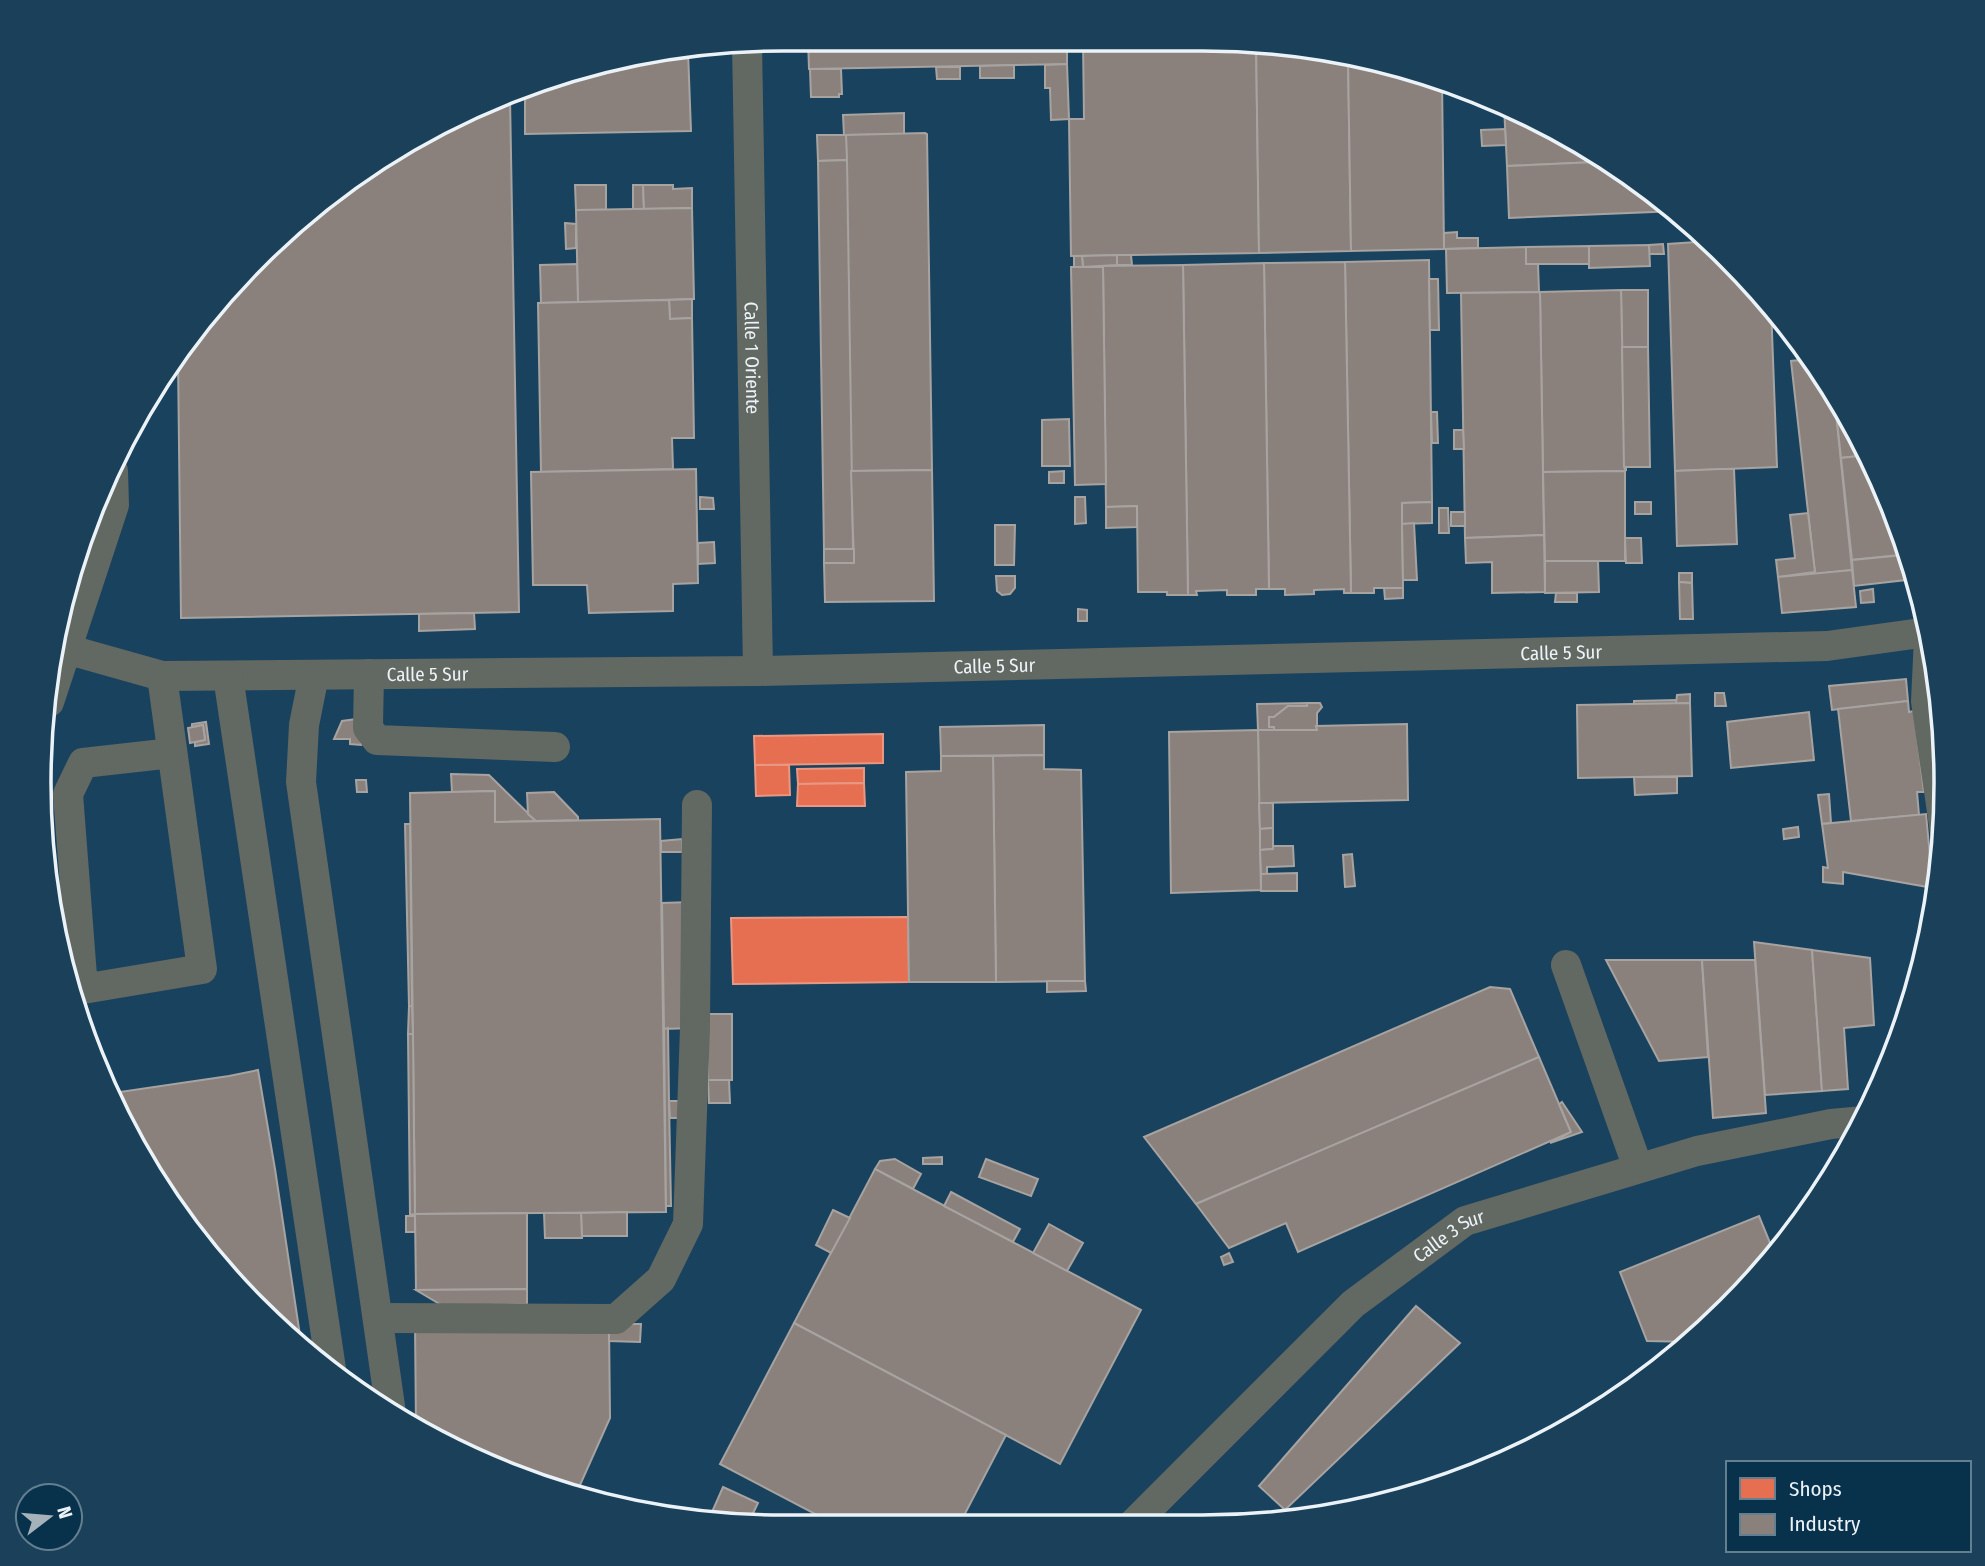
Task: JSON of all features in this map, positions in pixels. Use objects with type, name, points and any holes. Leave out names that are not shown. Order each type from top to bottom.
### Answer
[{"type":"street","name":"Calle 1 Oriente","points":[[747,52],[758,671]]},
{"type":"street","points":[[66,634],[114,505],[113,487]]},
{"type":"street","name":"Calle 5 Sur","points":[[64,647],[162,677],[758,671],[1827,646],[1919,635]]},
{"type":"street","points":[[369,674],[368,728],[377,740],[555,747]]},
{"type":"street","points":[[314,675],[304,725],[301,782],[389,1400]]},
{"type":"street","points":[[228,676],[329,1358]]},
{"type":"street","points":[[162,677],[173,753],[202,969],[82,989],[68,794],[83,763],[173,753]]},
{"type":"street","points":[[1927,679],[1926,701],[1933,752]]},
{"type":"street","points":[[378,1318],[616,1319],[661,1279],[688,1224],[695,1025],[698,805]]},
{"type":"street","points":[[1566,965],[1638,1168]]},
{"type":"street","name":"Calle 3 Sur","points":[[1142,1515],[1353,1304],[1465,1221],[1697,1151],[1851,1122]]},
{"type":"shaded area","points":[[783,51],[1250,52],[1298,57],[1392,76],[1482,106],[1526,126],[1609,174],[1685,232],[1720,265],[1753,300],[1811,376],[1859,459],[1879,503],[1909,593],[1920,640],[1933,735],[1934,783],[1933,831],[1920,926],[1909,973],[1879,1063],[1859,1107],[1811,1190],[1753,1266],[1720,1301],[1685,1334],[1609,1392],[1526,1440],[1482,1460],[1392,1490],[1298,1509],[1202,1515],[783,1515],[687,1509],[593,1490],[503,1460],[459,1440],[376,1392],[300,1334],[265,1301],[232,1266],[174,1190],[126,1107],[90,1018],[65,926],[52,831],[52,735],[57,687],[76,593],[106,503],[149,417],[202,337],[265,265],[337,202],[417,149],[503,106],[593,76],[687,57]]},
{"type":"building: Shops","points":[[883,734],[883,763],[755,765],[754,736]]},
{"type":"building: Shops","points":[[755,765],[789,765],[790,795],[756,796]]},
{"type":"building: Shops","points":[[864,768],[864,783],[798,784],[797,769]]},
{"type":"building: Shops","points":[[864,783],[865,806],[797,806],[798,784]]},
{"type":"building: Shops","points":[[908,917],[909,982],[733,984],[731,918]]},
{"type":"building: Industry","points":[[808,51],[1067,51],[1067,64],[809,69]]},
{"type":"building: Industry","points":[[1083,51],[1256,53],[1259,253],[1071,256],[1069,119],[1084,119]]},
{"type":"building: Industry","points":[[1256,53],[1348,66],[1351,251],[1259,253]]},
{"type":"building: Industry","points":[[688,57],[691,131],[525,134],[525,98],[593,76]]},
{"type":"building: Industry","points":[[1067,64],[1069,119],[1051,120],[1050,88],[1045,88],[1045,65]]},
{"type":"building: Industry","points":[[1014,65],[1014,78],[980,78],[980,66]]},
{"type":"building: Industry","points":[[1348,66],[1442,92],[1444,249],[1351,251]]},
{"type":"building: Industry","points":[[936,67],[960,67],[960,79],[937,79]]},
{"type":"building: Industry","points":[[810,69],[841,69],[842,94],[839,94],[839,97],[811,97]]},
{"type":"building: Industry","points":[[510,103],[519,612],[181,618],[178,370],[232,300],[265,265],[337,202],[417,149],[459,126]]},
{"type":"building: Industry","points":[[904,113],[904,134],[844,135],[843,115]]},
{"type":"building: Industry","points":[[1505,116],[1590,162],[1507,166]]},
{"type":"building: Industry","points":[[1505,129],[1506,145],[1482,146],[1481,130]]},
{"type":"building: Industry","points":[[925,133],[932,470],[851,471],[846,135]]},
{"type":"building: Industry","points":[[817,135],[846,135],[847,160],[818,161]]},
{"type":"building: Industry","points":[[847,160],[853,549],[824,549],[818,161]]},
{"type":"building: Industry","points":[[1590,163],[1660,212],[1509,218],[1507,166]]},
{"type":"building: Industry","points":[[575,185],[606,185],[606,210],[576,210]]},
{"type":"building: Industry","points":[[633,185],[643,185],[644,209],[633,209]]},
{"type":"building: Industry","points":[[643,185],[673,185],[673,189],[692,188],[692,208],[644,209]]},
{"type":"building: Industry","points":[[692,208],[694,299],[578,302],[576,210]]},
{"type":"building: Industry","points":[[565,223],[576,224],[576,248],[566,249]]},
{"type":"building: Industry","points":[[1457,232],[1457,238],[1478,238],[1478,248],[1444,249],[1444,233]]},
{"type":"building: Industry","points":[[1696,242],[1753,300],[1772,323],[1777,467],[1675,471],[1668,244]]},
{"type":"building: Industry","points":[[1663,244],[1664,254],[1649,254],[1649,245]]},
{"type":"building: Industry","points":[[1649,245],[1650,266],[1589,268],[1589,246]]},
{"type":"building: Industry","points":[[1589,246],[1589,264],[1526,264],[1526,247]]},
{"type":"building: Industry","points":[[1526,247],[1526,264],[1538,264],[1539,292],[1447,293],[1446,249]]},
{"type":"building: Industry","points":[[1117,255],[1117,265],[1083,267],[1082,256]]},
{"type":"building: Industry","points":[[1117,255],[1131,255],[1132,265],[1117,265]]},
{"type":"building: Industry","points":[[1074,256],[1082,256],[1083,267],[1074,267]]},
{"type":"building: Industry","points":[[1429,260],[1432,502],[1402,503],[1403,588],[1374,588],[1374,593],[1351,593],[1345,262]]},
{"type":"building: Industry","points":[[1345,262],[1351,593],[1344,593],[1344,589],[1285,595],[1285,589],[1269,589],[1264,263]]},
{"type":"building: Industry","points":[[1264,263],[1269,589],[1256,589],[1256,595],[1227,595],[1227,590],[1196,591],[1197,595],[1188,595],[1183,265]]},
{"type":"building: Industry","points":[[577,264],[578,302],[541,303],[540,265]]},
{"type":"building: Industry","points":[[1183,265],[1188,595],[1167,595],[1167,592],[1138,592],[1137,506],[1106,507],[1103,266]]},
{"type":"building: Industry","points":[[1071,267],[1103,267],[1106,484],[1075,485]]},
{"type":"building: Industry","points":[[1429,279],[1438,279],[1439,330],[1430,330]]},
{"type":"building: Industry","points":[[1621,290],[1648,290],[1648,347],[1622,347]]},
{"type":"building: Industry","points":[[1621,290],[1625,471],[1543,472],[1540,292]]},
{"type":"building: Industry","points":[[1540,292],[1544,535],[1465,538],[1461,293]]},
{"type":"building: Industry","points":[[692,299],[692,318],[670,319],[669,300]]},
{"type":"building: Industry","points":[[669,300],[670,319],[692,318],[694,438],[672,438],[673,469],[541,472],[538,303]]},
{"type":"building: Industry","points":[[1622,347],[1648,347],[1650,467],[1626,467],[1626,471],[1624,467]]},
{"type":"building: Industry","points":[[1800,360],[1837,418],[1852,570],[1815,574],[1791,361]]},
{"type":"building: Industry","points":[[1431,412],[1437,412],[1438,443],[1432,443]]},
{"type":"building: Industry","points":[[1837,418],[1857,456],[1841,458]]},
{"type":"building: Industry","points":[[1069,419],[1070,466],[1042,466],[1042,420]]},
{"type":"building: Industry","points":[[1454,430],[1463,430],[1464,449],[1454,449]]},
{"type":"building: Industry","points":[[1857,456],[1879,503],[1897,555],[1852,560],[1841,458]]},
{"type":"building: Industry","points":[[696,469],[698,583],[673,584],[673,611],[589,613],[587,585],[533,585],[531,472]]},
{"type":"building: Industry","points":[[1734,469],[1737,544],[1677,546],[1675,471]]},
{"type":"building: Industry","points":[[932,470],[934,601],[825,602],[824,563],[854,563],[851,471]]},
{"type":"building: Industry","points":[[1064,471],[1064,483],[1049,483],[1049,472]]},
{"type":"building: Industry","points":[[1625,471],[1625,561],[1545,561],[1543,472]]},
{"type":"building: Industry","points":[[700,497],[713,498],[714,509],[700,509]]},
{"type":"building: Industry","points":[[1075,497],[1085,497],[1086,523],[1075,524]]},
{"type":"building: Industry","points":[[1432,502],[1432,523],[1402,524],[1402,503]]},
{"type":"building: Industry","points":[[1635,502],[1651,502],[1651,514],[1635,514]]},
{"type":"building: Industry","points":[[1137,506],[1137,527],[1106,528],[1106,507]]},
{"type":"building: Industry","points":[[1439,508],[1448,508],[1449,533],[1439,533]]},
{"type":"building: Industry","points":[[1451,512],[1465,512],[1465,526],[1451,526]]},
{"type":"building: Industry","points":[[1808,513],[1815,572],[1778,577],[1776,560],[1795,558],[1790,515]]},
{"type":"building: Industry","points":[[1414,523],[1417,580],[1403,580],[1402,524]]},
{"type":"building: Industry","points":[[995,525],[1015,525],[1014,565],[995,565]]},
{"type":"building: Industry","points":[[1544,535],[1545,592],[1492,593],[1492,562],[1466,563],[1465,538]]},
{"type":"building: Industry","points":[[1625,538],[1641,538],[1642,563],[1626,563]]},
{"type":"building: Industry","points":[[714,542],[715,563],[698,564],[698,543]]},
{"type":"building: Industry","points":[[824,549],[854,549],[854,563],[824,563]]},
{"type":"building: Industry","points":[[1897,556],[1905,580],[1854,586],[1852,560]]},
{"type":"building: Industry","points":[[1545,561],[1598,561],[1599,592],[1545,593]]},
{"type":"building: Industry","points":[[1852,570],[1856,607],[1782,613],[1778,577]]},
{"type":"building: Industry","points":[[1679,573],[1692,573],[1692,583],[1679,582]]},
{"type":"building: Industry","points":[[996,576],[1015,576],[1015,588],[1010,594],[1002,595],[997,591]]},
{"type":"building: Industry","points":[[1679,582],[1692,583],[1693,619],[1680,619]]},
{"type":"building: Industry","points":[[1384,588],[1403,588],[1403,598],[1385,599]]},
{"type":"building: Industry","points":[[1873,589],[1874,602],[1861,603],[1860,591]]},
{"type":"building: Industry","points":[[1556,593],[1577,593],[1577,602],[1555,602]]},
{"type":"building: Industry","points":[[1078,609],[1087,610],[1087,621],[1078,621]]},
{"type":"building: Industry","points":[[474,613],[475,629],[419,631],[419,614]]},
{"type":"building: Industry","points":[[1906,679],[1908,701],[1832,710],[1829,686]]},
{"type":"building: Industry","points":[[1715,693],[1724,693],[1726,706],[1715,706]]},
{"type":"building: Industry","points":[[1690,694],[1690,703],[1676,704],[1677,695]]},
{"type":"building: Industry","points":[[1676,700],[1676,704],[1634,705],[1634,701]]},
{"type":"building: Industry","points":[[1908,701],[1909,712],[1914,711],[1924,792],[1917,792],[1919,815],[1851,821],[1838,709]]},
{"type":"building: Industry","points":[[1307,703],[1307,706],[1288,706],[1274,717],[1269,717],[1269,727],[1274,727],[1274,730],[1258,730],[1257,704]]},
{"type":"building: Industry","points":[[1307,703],[1320,703],[1322,707],[1317,713],[1317,730],[1274,730],[1274,727],[1269,727],[1269,717],[1274,717],[1288,706],[1307,706]]},
{"type":"building: Industry","points":[[1690,703],[1692,776],[1578,778],[1577,705]]},
{"type":"building: Industry","points":[[1809,712],[1814,760],[1731,768],[1727,722]]},
{"type":"building: Industry","points":[[356,719],[359,722],[361,745],[350,744],[350,739],[334,739],[342,721]]},
{"type":"building: Industry","points":[[206,722],[209,744],[195,746],[195,742],[205,740],[203,725],[192,727],[192,724]]},
{"type":"building: Industry","points":[[1407,724],[1408,800],[1259,803],[1258,730],[1317,730],[1316,726]]},
{"type":"building: Industry","points":[[203,725],[205,740],[190,743],[188,728]]},
{"type":"building: Industry","points":[[1044,725],[1044,755],[941,756],[940,727]]},
{"type":"building: Industry","points":[[1258,730],[1261,890],[1171,893],[1169,732]]},
{"type":"building: Industry","points":[[1044,755],[1044,769],[1081,770],[1085,981],[996,982],[993,756]]},
{"type":"building: Industry","points":[[941,756],[993,756],[996,982],[909,982],[906,772],[941,771]]},
{"type":"building: Industry","points":[[451,774],[489,775],[536,821],[495,822],[495,791],[452,792]]},
{"type":"building: Industry","points":[[1634,777],[1677,777],[1677,793],[1635,795]]},
{"type":"building: Industry","points":[[356,780],[366,780],[367,792],[357,792]]},
{"type":"building: Industry","points":[[495,791],[495,822],[660,819],[666,1212],[415,1214],[410,793]]},
{"type":"building: Industry","points":[[554,792],[578,820],[536,821],[528,814],[527,793]]},
{"type":"building: Industry","points":[[1829,794],[1831,823],[1822,824],[1818,795]]},
{"type":"building: Industry","points":[[1259,803],[1273,803],[1273,828],[1260,829]]},
{"type":"building: Industry","points":[[1926,814],[1930,858],[1927,887],[1843,872],[1843,884],[1823,882],[1823,867],[1828,868],[1822,824]]},
{"type":"building: Industry","points":[[405,824],[410,824],[412,1006],[409,1006]]},
{"type":"building: Industry","points":[[1798,827],[1799,837],[1784,839],[1783,829]]},
{"type":"building: Industry","points":[[1273,828],[1273,849],[1260,850],[1260,829]]},
{"type":"building: Industry","points":[[682,839],[682,852],[661,852],[661,841]]},
{"type":"building: Industry","points":[[1273,846],[1293,846],[1294,866],[1267,867],[1267,874],[1261,874],[1260,850],[1273,849]]},
{"type":"building: Industry","points":[[1352,854],[1355,886],[1345,887],[1343,855]]},
{"type":"building: Industry","points":[[1297,873],[1297,891],[1261,891],[1261,874]]},
{"type":"building: Industry","points":[[691,902],[692,1028],[664,1029],[662,903]]},
{"type":"building: Industry","points":[[1754,942],[1812,950],[1822,1091],[1765,1095]]},
{"type":"building: Industry","points":[[1812,950],[1870,958],[1874,1025],[1844,1028],[1848,1089],[1822,1091]]},
{"type":"building: Industry","points":[[1606,960],[1702,960],[1708,1057],[1659,1061]]},
{"type":"building: Industry","points":[[1702,960],[1755,960],[1766,1113],[1713,1118]]},
{"type":"building: Industry","points":[[1047,981],[1085,981],[1086,991],[1047,992]]},
{"type":"building: Industry","points":[[1490,987],[1510,989],[1539,1057],[1196,1204],[1144,1137]]},
{"type":"building: Industry","points":[[409,1006],[412,1006],[413,1034],[408,1034]]},
{"type":"building: Industry","points":[[708,1014],[732,1014],[732,1080],[708,1080]]},
{"type":"building: Industry","points":[[668,1028],[671,1206],[666,1206],[664,1029]]},
{"type":"building: Industry","points":[[408,1034],[413,1034],[415,1214],[410,1215]]},
{"type":"building: Industry","points":[[1539,1057],[1571,1132],[1298,1252],[1286,1223],[1229,1248],[1196,1204]]},
{"type":"building: Industry","points":[[258,1070],[300,1334],[232,1266],[202,1229],[149,1149],[119,1092]]},
{"type":"building: Industry","points":[[708,1080],[729,1080],[730,1103],[709,1103]]},
{"type":"building: Industry","points":[[669,1101],[686,1101],[686,1118],[670,1118]]},
{"type":"building: Industry","points":[[1562,1102],[1582,1132],[1550,1143],[1571,1132],[1559,1104]]},
{"type":"building: Industry","points":[[942,1157],[942,1164],[923,1164],[923,1158]]},
{"type":"building: Industry","points":[[895,1159],[921,1174],[913,1189],[875,1169],[880,1161]]},
{"type":"building: Industry","points":[[986,1159],[1038,1179],[1031,1196],[979,1177]]},
{"type":"building: Industry","points":[[875,1169],[1141,1310],[1060,1464],[794,1323]]},
{"type":"building: Industry","points":[[951,1192],[1020,1229],[1013,1242],[944,1206]]},
{"type":"building: Industry","points":[[833,1210],[850,1218],[831,1253],[816,1245]]},
{"type":"building: Industry","points":[[627,1212],[627,1236],[582,1236],[581,1213]]},
{"type":"building: Industry","points":[[527,1213],[527,1289],[416,1290],[415,1214]]},
{"type":"building: Industry","points":[[544,1213],[581,1213],[582,1238],[545,1238]]},
{"type":"building: Industry","points":[[406,1216],[415,1216],[415,1232],[406,1232]]},
{"type":"building: Industry","points":[[1759,1216],[1771,1244],[1720,1301],[1676,1342],[1647,1341],[1620,1272]]},
{"type":"building: Industry","points":[[1049,1224],[1083,1243],[1067,1271],[1033,1253]]},
{"type":"building: Industry","points":[[1229,1253],[1233,1262],[1224,1265],[1221,1257]]},
{"type":"building: Industry","points":[[527,1289],[527,1304],[443,1306],[416,1290]]},
{"type":"building: Industry","points":[[1416,1306],[1460,1343],[1285,1510],[1259,1486]]},
{"type":"building: Industry","points":[[794,1323],[1006,1435],[964,1515],[817,1515],[720,1464]]},
{"type":"building: Industry","points":[[415,1324],[609,1324],[610,1418],[580,1486],[503,1460],[416,1416]]},
{"type":"building: Industry","points":[[609,1324],[641,1324],[640,1342],[609,1341]]},
{"type":"building: Industry","points":[[723,1487],[758,1503],[753,1514],[712,1512]]}]
